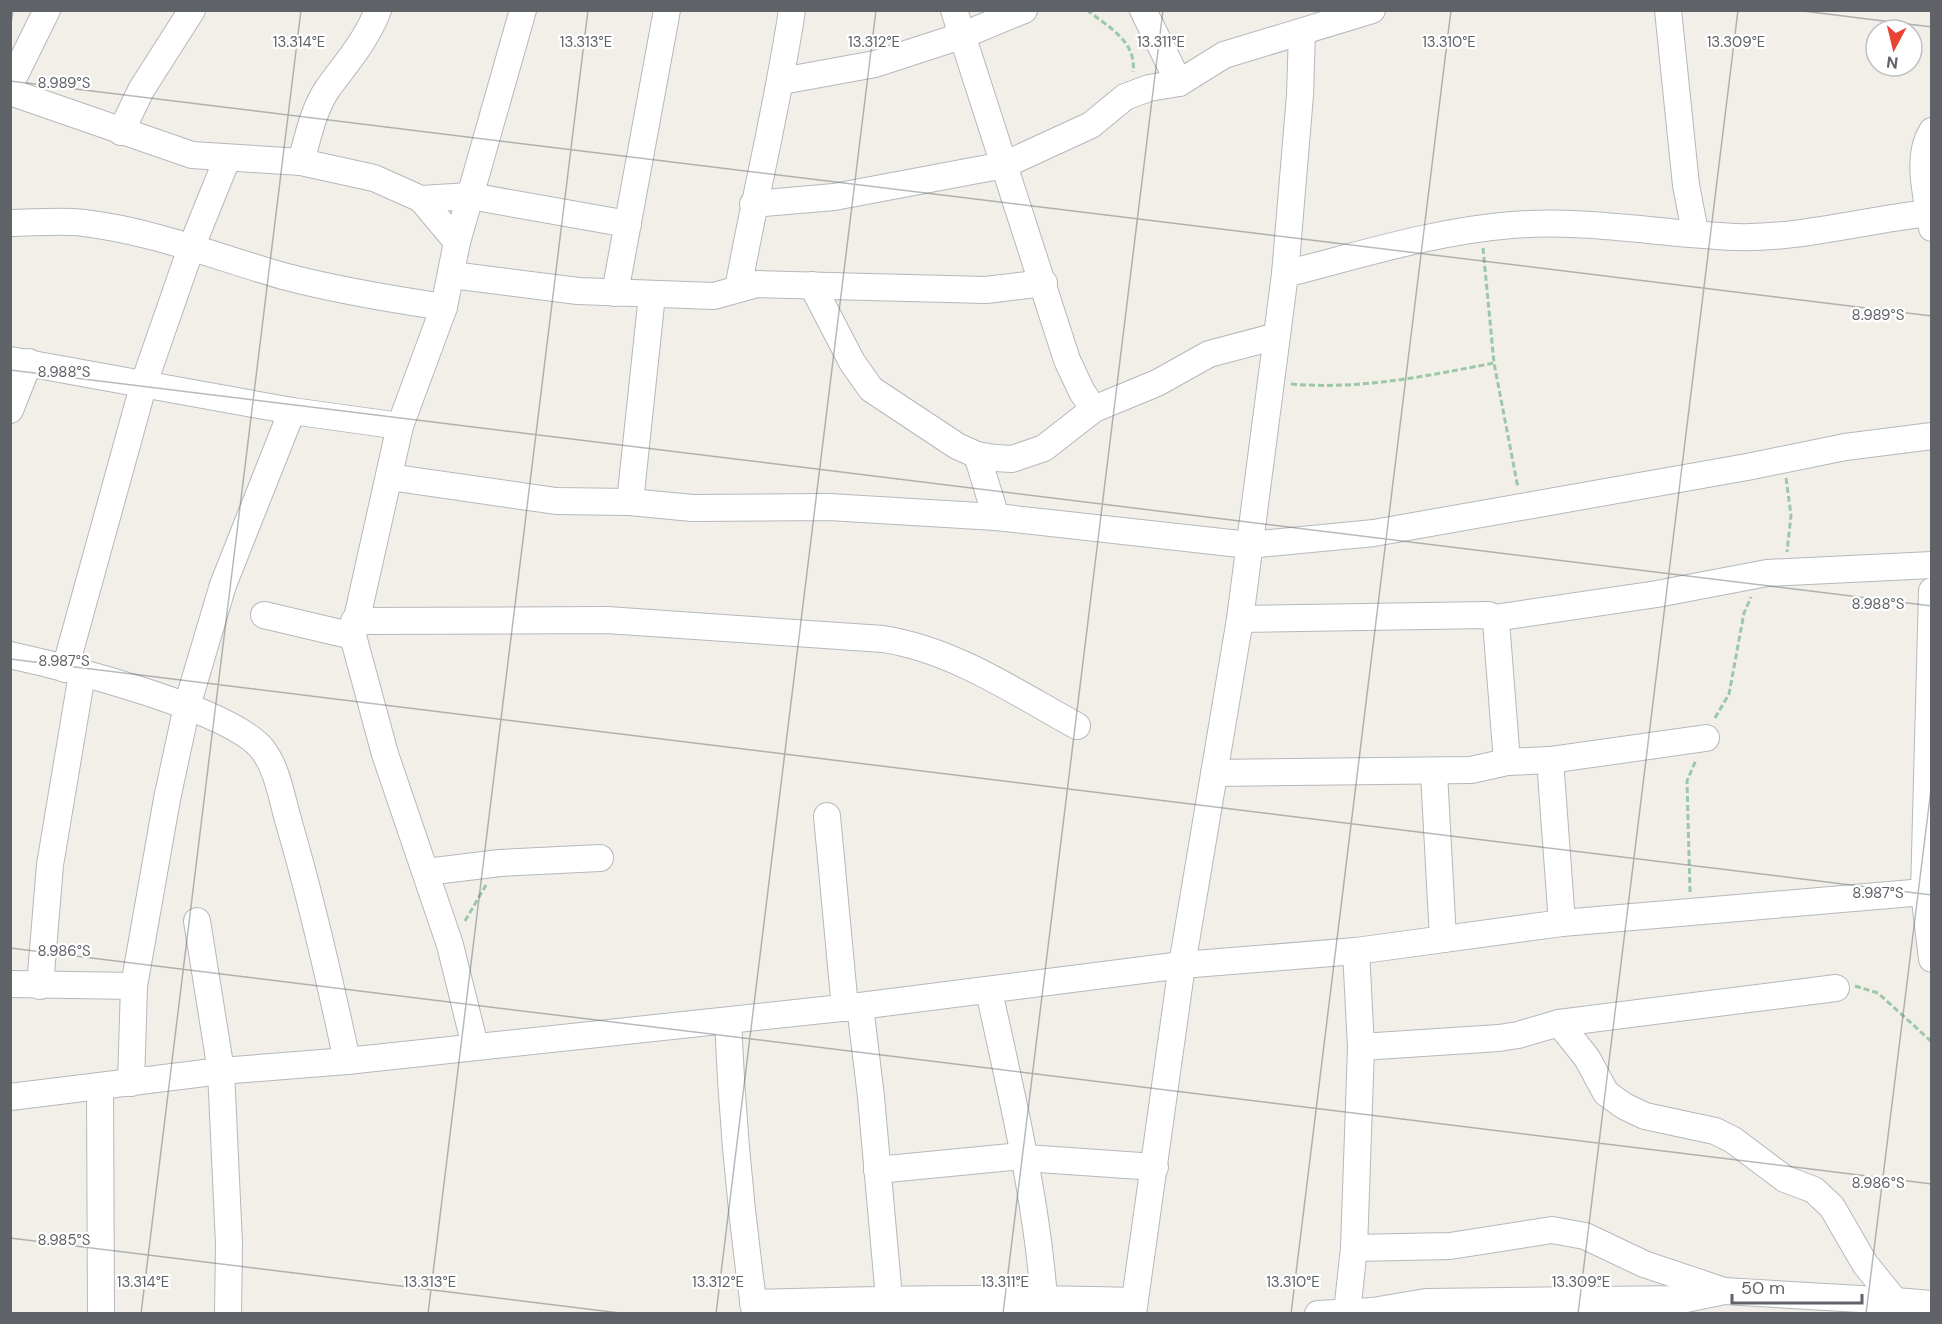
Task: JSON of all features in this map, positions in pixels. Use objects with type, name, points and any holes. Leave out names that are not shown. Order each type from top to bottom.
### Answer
[{"type":"street","points":[[10,85],[47,10]]},
{"type":"street","points":[[122,132],[141,90],[192,10]]},
{"type":"street","points":[[301,162],[316,110],[328,89],[365,40],[378,10]]},
{"type":"street","points":[[475,1046],[450,945],[385,754],[354,628],[400,426],[444,307],[457,243],[523,10]]},
{"type":"street","points":[[615,293],[667,10]]},
{"type":"street","points":[[738,288],[753,204],[782,81],[792,10]]},
{"type":"street","points":[[954,10],[1067,360],[1082,392],[1094,409]]},
{"type":"street","points":[[782,81],[875,64],[961,36],[1024,10]]},
{"type":"street","points":[[1143,10],[1179,83]]},
{"type":"street","points":[[753,204],[834,197],[1004,165],[1092,124],[1125,97],[1144,90],[1179,83],[1224,55],[1372,10]]},
{"type":"street","points":[[1668,10],[1686,185],[1695,232]]},
{"type":"street","points":[[728,1021],[736,1152],[747,1266],[754,1308],[889,1298],[1044,1298],[1133,1307],[1155,1167],[1182,965],[1240,619],[1250,545],[1269,383],[1285,274],[1300,95],[1302,32]]},
{"type":"street","points":[[10,92],[192,155],[301,162],[374,178],[421,199],[457,243]]},
{"type":"street","points":[[1285,274],[1436,236],[1519,225],[1596,224],[1736,237],[1930,221],[1924,180],[1924,153],[1932,131]]},
{"type":"street","points":[[40,986],[50,865],[74,672],[144,383],[190,248],[227,159]]},
{"type":"street","points":[[421,199],[470,196],[628,224]]},
{"type":"street","points":[[10,223],[82,222],[145,234],[306,281],[389,299],[444,307]]},
{"type":"street","points":[[452,275],[539,288],[652,295],[714,296],[757,284],[986,290],[1044,283]]},
{"type":"street","points":[[812,285],[852,362],[871,389],[957,446],[977,455],[1012,459],[1028,456],[1059,439],[1094,409],[1157,383],[1209,354],[1277,336]]},
{"type":"street","points":[[630,502],[652,295]]},
{"type":"street","points":[[10,410],[20,361],[292,411],[400,426]]},
{"type":"street","points":[[131,1083],[134,986],[161,832],[188,706],[223,585],[292,411]]},
{"type":"street","points":[[388,477],[556,501],[630,502],[692,508],[829,507],[996,517],[1250,545],[1374,533],[1784,460],[1845,447],[1932,436]]},
{"type":"street","points":[[977,455],[996,517]]},
{"type":"street","points":[[1240,619],[1486,615],[1494,618],[1698,588],[1767,573],[1932,565]]},
{"type":"street","points":[[1932,591],[1924,892],[1932,959]]},
{"type":"street","points":[[264,615],[354,628],[607,620],[883,639],[926,649],[962,663],[1077,726]]},
{"type":"street","points":[[1494,618],[1507,762]]},
{"type":"street","points":[[10,655],[188,706],[228,723],[248,736],[263,751],[274,772],[321,940],[347,1062]]},
{"type":"street","points":[[1214,773],[1471,771],[1507,762],[1550,760],[1706,738]]},
{"type":"street","points":[[1550,760],[1562,923]]},
{"type":"street","points":[[1434,773],[1443,939]]},
{"type":"street","points":[[826,816],[852,1007],[878,1170],[889,1298]]},
{"type":"street","points":[[426,872],[500,863],[600,858]]},
{"type":"street","points":[[10,1097],[221,1071],[347,1062],[475,1046],[728,1021],[989,991],[1182,965],[1356,951],[1562,923],[1924,892]]},
{"type":"street","points":[[197,921],[221,1071],[229,1244],[228,1314]]},
{"type":"street","points":[[1347,1312],[1354,1248],[1361,1047],[1356,951]]},
{"type":"street","points":[[10,984],[134,986]]},
{"type":"street","points":[[1361,1047],[1499,1038],[1559,1023],[1836,988]]},
{"type":"street","points":[[989,991],[1026,1159],[1039,1244],[1044,1298]]},
{"type":"street","points":[[1559,1023],[1587,1058],[1606,1093],[1624,1106],[1645,1116],[1715,1131],[1734,1140],[1785,1179],[1814,1190],[1832,1207],[1865,1263],[1895,1301]]},
{"type":"street","points":[[100,1087],[101,1314]]},
{"type":"street","points":[[878,1170],[1003,1157],[1155,1167]]},
{"type":"street","points":[[1354,1248],[1450,1246],[1552,1230],[1585,1236],[1644,1264],[1724,1291]]},
{"type":"street","points":[[1318,1314],[1373,1312],[1426,1302],[1686,1299],[1724,1291],[1932,1304]]},
{"type":"path","points":[[1087,10],[1121,37],[1131,50],[1133,69],[1125,97]]},
{"type":"path","points":[[1481,229],[1494,363],[1521,506]]},
{"type":"path","points":[[1269,383],[1346,387],[1390,383],[1494,363]]},
{"type":"path","points":[[1690,912],[1687,781],[1729,694],[1744,614],[1752,594],[1789,549],[1791,515],[1784,460]]},
{"type":"path","points":[[450,945],[500,863]]},
{"type":"path","points":[[1836,988],[1865,987],[1878,993],[1932,1042]]}]
